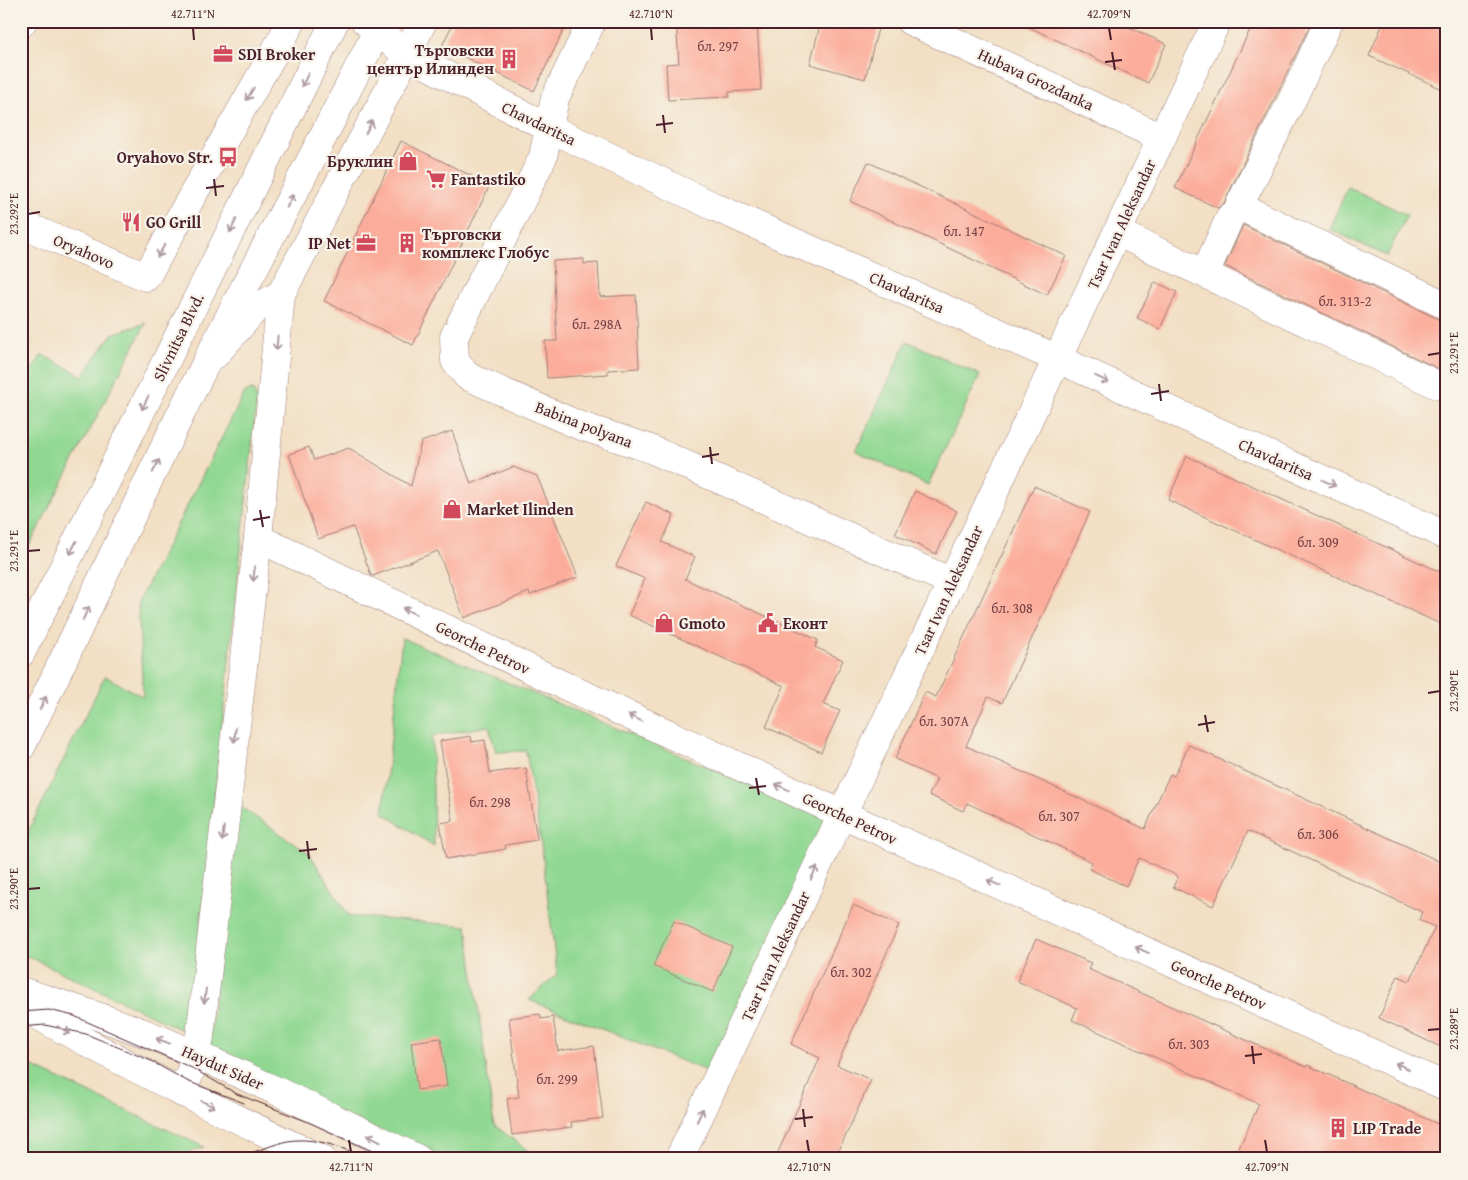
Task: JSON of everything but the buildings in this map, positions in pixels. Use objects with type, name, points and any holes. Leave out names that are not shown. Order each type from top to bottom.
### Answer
[{"type":"street","name":"Oryahovo","points":[[21,224],[146,277],[292,21]]},
{"type":"street","name":"Slivnitsa Blvd.","points":[[25,646],[335,21]]},
{"type":"street","points":[[182,1093],[197,1055],[258,538],[281,294],[423,21]]},
{"type":"street","name":"Babina polyana","points":[[592,21],[555,98],[543,157],[454,338],[455,361],[467,376],[578,424],[648,448],[952,582]]},
{"type":"street","name":"Hubava Grozdanka","points":[[910,21],[1162,138]]},
{"type":"street","name":"Tsar Ivan Aleksandar","points":[[679,1159],[1217,21]]},
{"type":"street","points":[[1329,21],[1239,206],[1447,306]]},
{"type":"street","points":[[21,747],[66,657],[203,369],[375,25]]},
{"type":"street","name":"Chavdaritsa","points":[[375,25],[407,55],[549,128],[715,207],[1058,359],[1447,536]]},
{"type":"street","points":[[1205,273],[1230,217]]},
{"type":"street","points":[[1117,232],[1437,384]]},
{"type":"street","points":[[203,369],[256,308],[281,294]]},
{"type":"street","name":"Georche Petrov","points":[[258,538],[559,683],[842,814],[1447,1087]]},
{"type":"street","name":"Haydut Sider","points":[[21,991],[85,1012],[197,1055],[418,1159]]},
{"type":"street","points":[[21,1006],[182,1093],[322,1159]]},
{"type":"green space","points":[[1348,187],[1407,215],[1387,256],[1329,229]]},
{"type":"green space","points":[[146,323],[30,544],[21,552],[21,376],[30,373],[42,355],[83,376],[112,334]]},
{"type":"green space","points":[[907,341],[980,375],[928,485],[856,451]]},
{"type":"green space","points":[[253,390],[257,399],[195,981],[184,1031],[21,953],[21,846],[105,676],[143,697],[138,602],[245,392]]},
{"type":"green space","points":[[402,638],[829,818],[709,1072],[529,1000],[557,974],[542,851],[526,751],[496,752],[489,726],[432,736],[434,846],[383,813]]},
{"type":"green space","points":[[236,804],[309,853],[349,916],[467,926],[494,1125],[539,1159],[440,1159],[208,1051]]},
{"type":"green space","points":[[21,1061],[204,1147],[173,1159],[21,1159]]},
{"type":"tram line","points":[[21,1012],[49,1010],[74,1016],[192,1068],[237,1094],[306,1121],[390,1159]]},
{"type":"tram line","points":[[21,1027],[45,1025],[86,1034],[149,1060],[187,1081],[244,1103]]},
{"type":"tram line","points":[[235,1159],[294,1140],[326,1143],[367,1159]]},
{"type":"place","name":"SDI Broker","points":[[223,54]]},
{"type":"place","name":"Търговски център Илинден","points":[[509,59]]},
{"type":"place","name":"Oryahovo Str.","points":[[228,157]]},
{"type":"place","name":"Бруклин","points":[[408,161]]},
{"type":"place","name":"Fantastiko","points":[[436,179]]},
{"type":"place","name":"GO Grill","points":[[131,222]]},
{"type":"place","name":"IP Net","points":[[366,243]]},
{"type":"place","name":"Търговски комплекс Глобус","points":[[407,243]]},
{"type":"place","name":"Market Ilinden","points":[[452,509]]},
{"type":"place","name":"Gmoto","points":[[664,623]]},
{"type":"place","name":"Еконт","points":[[768,623]]},
{"type":"place","name":"LIP Trade","points":[[1338,1128]]}]
